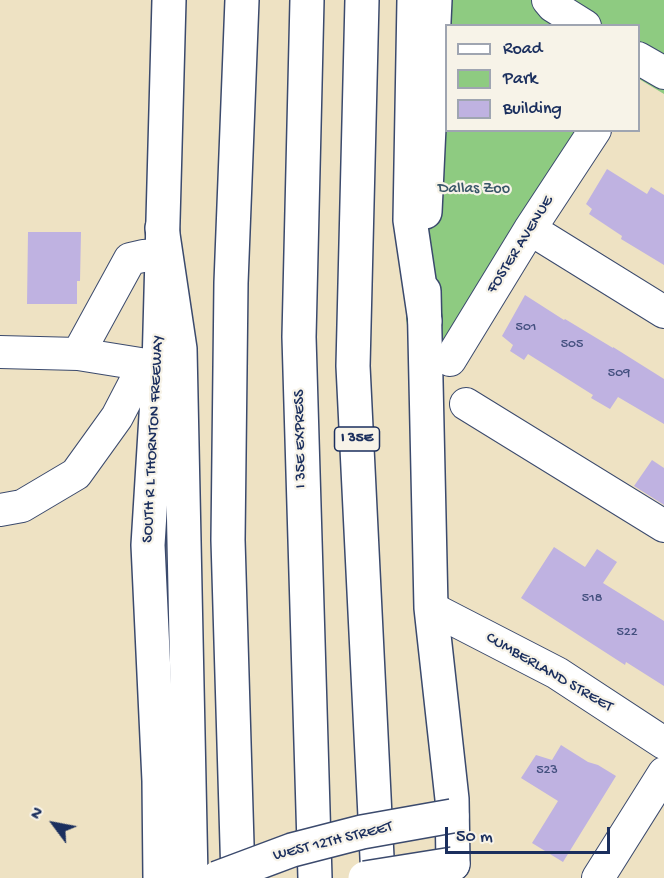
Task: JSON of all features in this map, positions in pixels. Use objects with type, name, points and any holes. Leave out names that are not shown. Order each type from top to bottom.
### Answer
[{"type":"main road","name":"SOUTH R L THORNTON FREEWAY","points":[[160,878],[159,782],[148,545],[151,366],[162,241],[169,0]]},
{"type":"main road","points":[[238,878],[228,540],[231,283],[242,0]]},
{"type":"main road","name":"I 35E EXPRESS","points":[[308,0],[299,337],[315,878]]},
{"type":"main road","name":"I 35E","points":[[362,0],[353,366],[378,878]]},
{"type":"main road","points":[[414,0],[410,220],[424,321]]},
{"type":"main road","points":[[365,878],[452,871],[452,816],[431,608],[424,321],[423,265],[435,0]]},
{"type":"main road","points":[[162,241],[180,348],[191,878]]},
{"type":"main road","name":"WEST 12TH STREET","points":[[217,878],[292,850],[362,832],[452,816]]},
{"type":"street","points":[[548,0],[553,6],[582,24]]},
{"type":"street","points":[[640,59],[664,73]]},
{"type":"street","name":"FOSTER AVENUE","points":[[450,360],[530,229],[594,132]]},
{"type":"street","points":[[530,229],[664,312]]},
{"type":"street","points":[[78,354],[130,259],[143,256],[162,241]]},
{"type":"street","points":[[0,352],[78,354],[151,366],[76,474],[22,506],[0,510]]},
{"type":"street","points":[[466,404],[664,526]]},
{"type":"street","name":"CUMBERLAND STREET","points":[[431,608],[557,673],[664,743]]},
{"type":"street","points":[[598,878],[664,773]]},
{"type":"green space","name":"Dallas Zoo","points":[[418,0],[664,0],[664,94],[640,80],[640,24],[445,24],[445,132],[577,132],[418,397],[406,319],[419,112]]},
{"type":"building","points":[[607,169],[647,194],[651,187],[664,195],[664,265],[621,239],[622,236],[589,214],[592,209],[586,204]]},
{"type":"building","points":[[28,232],[81,232],[77,304],[27,304]]},
{"type":"building","points":[[525,295],[664,379],[664,424],[618,397],[610,409],[591,398],[593,395],[528,354],[524,360],[510,351],[513,345],[502,336]]},
{"type":"building","points":[[652,460],[664,468],[664,505],[634,486]]},
{"type":"building","points":[[554,547],[585,567],[597,549],[617,562],[603,583],[664,621],[664,686],[626,662],[625,665],[521,598]]},
{"type":"building","points":[[561,745],[616,776],[563,862],[532,843],[558,801],[521,778],[536,755],[552,760]]}]
